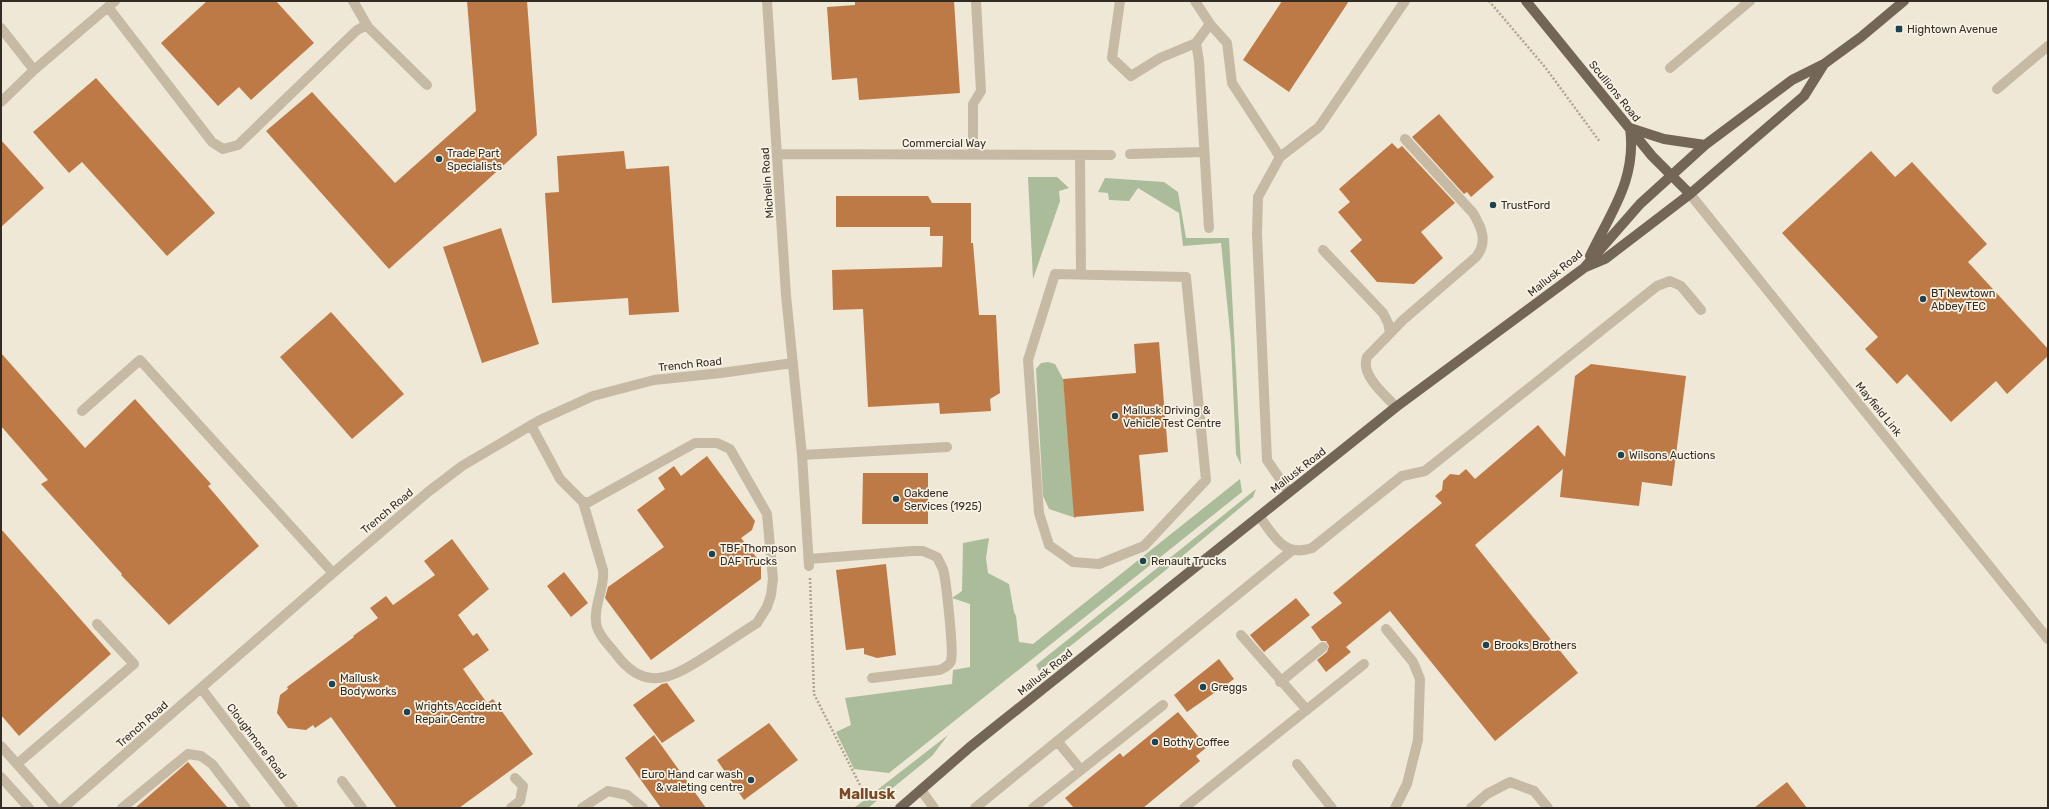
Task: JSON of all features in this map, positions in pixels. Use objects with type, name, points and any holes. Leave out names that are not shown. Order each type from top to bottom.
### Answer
[{"type":"main road","name":"Scullions Road","points":[[1526,1],[1630,128],[1671,175],[1690,194]]},
{"type":"main road","points":[[1584,268],[1605,259],[1690,194],[1804,96],[1824,64],[1904,1]]},
{"type":"main road","name":"Mallusk Road","points":[[900,808],[970,747],[1396,407],[1584,268],[1640,204],[1705,145],[1792,80],[1824,64]]},
{"type":"main road","points":[[1584,268],[1619,199],[1626,180],[1632,146],[1630,128],[1664,139],[1705,145]]},
{"type":"street","points":[[353,1],[368,27],[427,85]]},
{"type":"street","name":"Michelin Road","points":[[767,1],[786,295],[802,455],[809,562]]},
{"type":"street","points":[[973,155],[973,104],[981,91],[976,1]]},
{"type":"street","points":[[1120,1],[1112,58],[1131,76],[1160,58],[1196,44],[1210,24]]},
{"type":"street","points":[[1195,1],[1210,24],[1227,43],[1232,83],[1280,157]]},
{"type":"street","points":[[1289,492],[1267,460],[1257,234],[1258,197],[1280,157],[1319,127],[1405,1]]},
{"type":"street","points":[[1670,68],[1750,1]]},
{"type":"street","points":[[1,102],[34,70],[112,4],[212,142],[223,149],[238,145],[357,30],[368,27]]},
{"type":"street","points":[[1,28],[34,70]]},
{"type":"street","points":[[1196,44],[1199,61],[1209,228]]},
{"type":"street","points":[[1997,89],[2048,46]]},
{"type":"street","points":[[1396,407],[1372,380],[1365,362],[1374,348],[1476,257],[1481,251],[1483,243],[1480,225],[1473,213],[1405,139]]},
{"type":"street","points":[[1130,154],[1204,152]]},
{"type":"street","name":"Commercial Way","points":[[777,154],[1111,155]]},
{"type":"street","points":[[1080,155],[1081,274]]},
{"type":"street","name":"Mayfield Link","points":[[1690,194],[2048,639]]},
{"type":"street","points":[[1323,250],[1383,313],[1388,322],[1390,333]]},
{"type":"street","points":[[1055,274],[1081,274],[1186,277],[1206,480],[1144,546],[1099,564],[1073,562],[1048,545],[1039,513],[1028,360],[1055,274]]},
{"type":"street","points":[[1259,516],[1280,543],[1291,551],[1301,552],[1312,548],[1402,476],[1425,471],[1657,286],[1670,281],[1681,286],[1702,310]]},
{"type":"street","points":[[82,411],[140,360],[333,573]]},
{"type":"street","name":"Trench Road","points":[[64,808],[333,573],[428,492],[462,466],[531,425],[593,396],[654,380],[793,363]]},
{"type":"street","points":[[531,425],[560,479],[583,502],[603,570],[604,582],[596,610],[598,630],[621,661],[629,668],[652,678],[662,678],[679,674],[757,623],[762,616],[771,595],[773,579],[767,514],[730,449],[717,442],[695,443],[589,502],[583,502]]},
{"type":"street","points":[[802,455],[947,447]]},
{"type":"street","points":[[809,562],[912,551],[923,551],[937,557],[943,569],[951,640],[952,654],[950,662],[946,667],[939,670],[872,678]]},
{"type":"street","points":[[975,808],[1291,551]]},
{"type":"street","points":[[17,764],[134,664],[97,624]]},
{"type":"street","points":[[1386,629],[1413,662],[1420,679],[1418,740],[1407,784],[1394,808]]},
{"type":"street","points":[[1241,635],[1280,682],[1306,710]]},
{"type":"street","points":[[1280,682],[1323,647]]},
{"type":"street","points":[[1184,808],[1364,664]]},
{"type":"street","name":"Cloughmore Road","points":[[201,688],[293,808]]},
{"type":"street","points":[[1033,808],[1162,705]]},
{"type":"street","points":[[1058,742],[1081,770]]},
{"type":"street","points":[[1,746],[56,808]]},
{"type":"street","points":[[122,808],[188,754],[201,756],[212,764],[246,808]]},
{"type":"street","points":[[1297,764],[1332,808]]},
{"type":"street","points":[[1,777],[29,808]]},
{"type":"street","points":[[511,808],[520,801],[522,786],[515,778]]},
{"type":"street","points":[[342,781],[362,808]]},
{"type":"street","points":[[1471,808],[1487,794],[1510,782],[1534,791],[1548,808]]},
{"type":"street","points":[[921,790],[934,808]]},
{"type":"street","points":[[582,808],[608,792],[627,795],[643,808]]},
{"type":"path","points":[[1489,1],[1545,67],[1600,142]]},
{"type":"path","points":[[809,562],[814,694],[864,793]]},
{"type":"green space","points":[[1028,177],[1057,177],[1069,188],[1059,191],[1060,201],[1033,279]]},
{"type":"green space","points":[[1105,178],[1164,182],[1178,192],[1186,238],[1229,238],[1241,465],[1236,454],[1231,342],[1221,243],[1183,246],[1179,213],[1138,188],[1129,201],[1109,200],[1108,193],[1098,192]]},
{"type":"green space","points":[[1048,362],[1055,364],[1063,379],[1076,518],[1049,509],[1043,496],[1036,369],[1041,363]]},
{"type":"green space","points":[[1240,479],[1242,492],[889,773],[854,769],[836,732],[851,725],[845,698],[952,684],[953,670],[970,667],[970,604],[952,598],[962,591],[963,543],[989,538],[986,558],[988,573],[1009,584],[1016,616],[1019,642],[1033,644]]},
{"type":"green space","points":[[1256,489],[1253,497],[1161,574],[1039,671],[1036,665]]},
{"type":"green space","points":[[948,735],[932,756],[868,808],[854,808]]},
{"type":"building","points":[[207,1],[276,1],[314,43],[251,100],[239,87],[218,106],[161,43]]},
{"type":"building","points":[[467,1],[527,1],[537,135],[389,269],[266,131],[312,92],[395,183],[476,111]]},
{"type":"building","points":[[855,1],[954,1],[960,93],[859,100],[857,78],[832,80],[827,7],[855,5]]},
{"type":"building","points":[[1282,1],[1349,1],[1289,92],[1243,60]]},
{"type":"building","points":[[96,78],[215,213],[167,256],[82,162],[69,173],[33,132]]},
{"type":"building","points":[[1439,114],[1494,177],[1471,197],[1467,192],[1464,194],[1412,137]]},
{"type":"building","points":[[1,140],[44,188],[1,227]]},
{"type":"building","points":[[1392,143],[1398,149],[1402,146],[1455,203],[1421,232],[1443,258],[1414,284],[1377,282],[1350,251],[1362,240],[1338,212],[1350,202],[1339,189]]},
{"type":"building","points":[[624,151],[626,169],[669,166],[679,312],[629,315],[628,298],[552,303],[545,193],[559,192],[557,156]]},
{"type":"building","name":"BT Newtown Abbey TEC","points":[[1871,151],[1895,177],[1912,162],[1987,244],[1968,262],[2048,349],[2048,356],[2007,394],[1996,381],[1951,422],[1907,374],[1897,384],[1865,349],[1878,337],[1782,233]]},
{"type":"building","points":[[836,196],[928,196],[932,203],[971,203],[971,243],[973,243],[979,315],[996,315],[1000,393],[990,399],[991,411],[940,414],[939,403],[868,407],[863,309],[833,310],[832,270],[942,267],[943,236],[930,236],[930,227],[836,227]]},
{"type":"building","points":[[501,228],[539,344],[482,363],[443,247]]},
{"type":"building","points":[[331,312],[404,394],[352,439],[280,357]]},
{"type":"building","name":"Mallusk Driving & Vehicle Test Centre","points":[[1159,342],[1168,452],[1139,455],[1144,511],[1074,517],[1063,379],[1136,373],[1134,344]]},
{"type":"building","points":[[1,353],[85,448],[135,399],[211,484],[208,486],[259,546],[169,625],[121,575],[122,574],[41,484],[48,480],[1,426]]},
{"type":"building","points":[[1591,364],[1686,376],[1672,486],[1642,482],[1639,506],[1560,497],[1563,469],[1475,545],[1578,673],[1495,741],[1390,611],[1346,647],[1351,652],[1326,672],[1317,660],[1327,652],[1329,646],[1326,641],[1321,641],[1311,627],[1342,603],[1333,593],[1442,503],[1435,496],[1442,490],[1443,481],[1450,474],[1459,475],[1466,469],[1475,479],[1538,425],[1565,457],[1575,376]]},
{"type":"building","points":[[707,456],[755,521],[752,530],[741,538],[761,563],[761,579],[651,660],[605,598],[608,587],[664,547],[637,510],[665,489],[658,478],[674,466],[681,476]]},
{"type":"building","points":[[863,473],[928,473],[928,524],[862,524]]},
{"type":"building","points":[[1,529],[111,654],[19,736],[1,715]]},
{"type":"building","points":[[452,539],[489,589],[458,615],[473,636],[477,633],[489,650],[463,669],[487,703],[493,699],[533,754],[459,808],[397,808],[331,717],[315,728],[313,725],[306,730],[288,728],[277,713],[280,695],[288,689],[287,687],[378,618],[370,608],[386,596],[393,605],[435,575],[424,561]]},
{"type":"building","points":[[886,564],[896,655],[877,658],[864,654],[864,648],[846,650],[836,570]]},
{"type":"building","points":[[564,572],[588,603],[571,617],[547,586]]},
{"type":"building","points":[[1296,598],[1310,615],[1264,652],[1250,635]]},
{"type":"building","name":"Greggs","points":[[1219,659],[1234,679],[1187,712],[1174,695]]},
{"type":"building","points":[[667,683],[695,721],[662,743],[633,705],[662,684]]},
{"type":"building","points":[[1178,712],[1207,747],[1196,756],[1200,761],[1143,808],[1074,808],[1065,798],[1120,753],[1123,757]]},
{"type":"building","name":"Euro Hand car wash & valeting centre","points":[[769,723],[798,760],[744,800],[717,760]]},
{"type":"building","points":[[654,735],[706,808],[661,808],[625,758]]},
{"type":"building","points":[[188,762],[228,808],[135,808]]},
{"type":"building","points":[[1787,782],[1807,808],[1754,808]]},
{"type":"place","name":"Hightown Avenue","points":[[1899,29]]},
{"type":"place","name":"Trade Part Specialists","points":[[439,159]]},
{"type":"place","name":"TrustFord","points":[[1493,205]]},
{"type":"place","name":"BT Newtown Abbey TEC","points":[[1923,299]]},
{"type":"place","name":"Mallusk Driving & Vehicle Test Centre","points":[[1115,416]]},
{"type":"place","name":"Wilsons Auctions","points":[[1621,455]]},
{"type":"place","name":"Oakdene Services (1925)","points":[[896,499]]},
{"type":"place","name":"TBF Thompson DAF Trucks","points":[[712,554]]},
{"type":"place","name":"Renault Trucks","points":[[1143,561]]},
{"type":"place","name":"Brooks Brothers","points":[[1486,645]]},
{"type":"place","name":"Mallusk Bodyworks","points":[[332,684]]},
{"type":"place","name":"Greggs","points":[[1203,687]]},
{"type":"place","name":"Wrights Accident Repair Centre","points":[[407,712]]},
{"type":"place","name":"Bothy Coffee","points":[[1155,742]]},
{"type":"place","name":"Euro Hand car wash & valeting centre","points":[[751,780]]},
{"type":"district","name":"Mallusk","points":[[867,794]]}]
